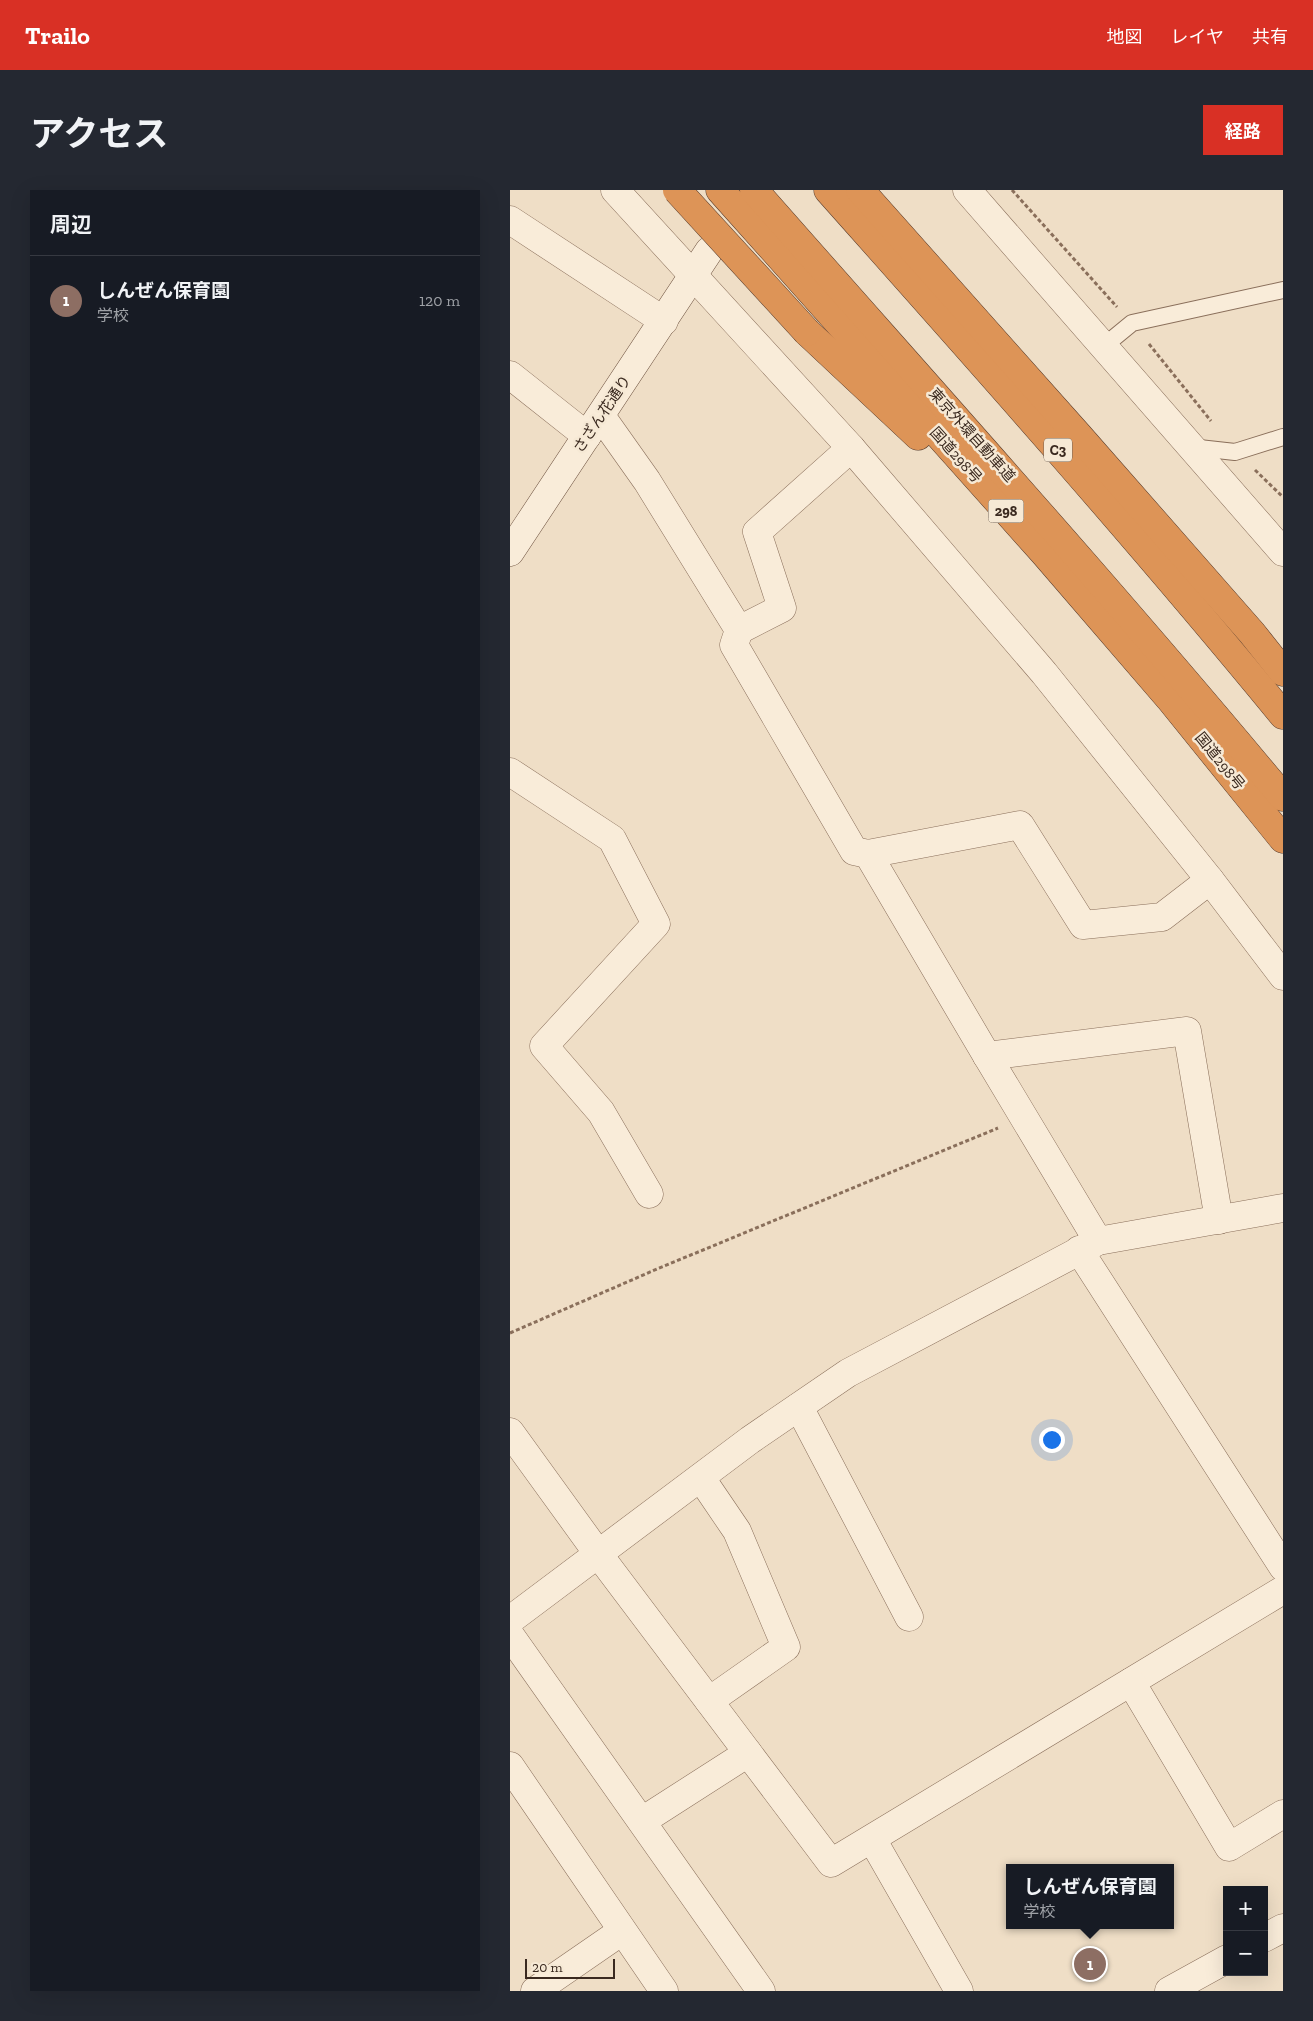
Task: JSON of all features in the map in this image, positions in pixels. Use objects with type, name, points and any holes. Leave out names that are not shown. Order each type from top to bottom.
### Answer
[{"type":"highway","points":[[677,190],[807,332],[1044,553]]},
{"type":"highway","name":"国道298号","points":[[720,190],[1044,553],[1169,698],[1283,840]]},
{"type":"highway","name":"東京外環自動車道","points":[[754,190],[1003,469],[1200,696],[1283,797]]},
{"type":"highway","name":"C3","points":[[828,190],[1032,421],[1218,636],[1283,715]]},
{"type":"highway","points":[[860,190],[1283,666]]},
{"type":"highway","points":[[864,190],[888,220]]},
{"type":"highway","points":[[1252,633],[1283,672]]},
{"type":"highway","points":[[1169,698],[1283,861]]},
{"type":"street","points":[[615,190],[852,448],[1044,673],[1210,880],[1283,976]]},
{"type":"street","points":[[967,190],[1283,552]]},
{"type":"street","points":[[510,220],[664,321]]},
{"type":"street","name":"さざん花通り","points":[[510,552],[709,251]]},
{"type":"street","points":[[510,376],[594,426],[647,481],[739,630]]},
{"type":"street","points":[[852,448],[757,532],[782,608],[739,630],[734,645],[854,851],[868,854],[1020,825],[1084,925],[1162,917],[1210,880]]},
{"type":"street","points":[[510,772],[612,840],[656,924],[544,1046],[601,1112],[649,1194]]},
{"type":"street","points":[[868,854],[1024,1117],[1089,1245],[1283,1568]]},
{"type":"street","points":[[987,1056],[1187,1031],[1218,1220]]},
{"type":"street","points":[[510,1620],[750,1440],[848,1373],[1089,1245],[1283,1208]]},
{"type":"street","points":[[799,1407],[909,1617]]},
{"type":"street","points":[[510,1432],[599,1555],[831,1863],[1283,1590]]},
{"type":"street","points":[[701,1478],[737,1531],[786,1647],[708,1701]]},
{"type":"street","points":[[510,1635],[761,1991]]},
{"type":"street","points":[[1131,1682],[1229,1846],[1283,1814]]},
{"type":"street","points":[[642,1822],[748,1753]]},
{"type":"street","points":[[510,1766],[664,1991]]},
{"type":"street","points":[[872,1839],[960,1991]]},
{"type":"street","points":[[1268,1936],[1283,1928]]},
{"type":"street","points":[[535,1991],[622,1931]]},
{"type":"street","points":[[1169,1991],[1223,1961]]},
{"type":"lane","points":[[1104,346],[1132,323],[1283,290]]},
{"type":"lane","points":[[1190,447],[1235,452],[1283,437]]},
{"type":"path","points":[[510,1333],[657,1269],[1024,1117]]},
{"type":"place","name":"しんぜん保育園","points":[[1090,1964]]}]
